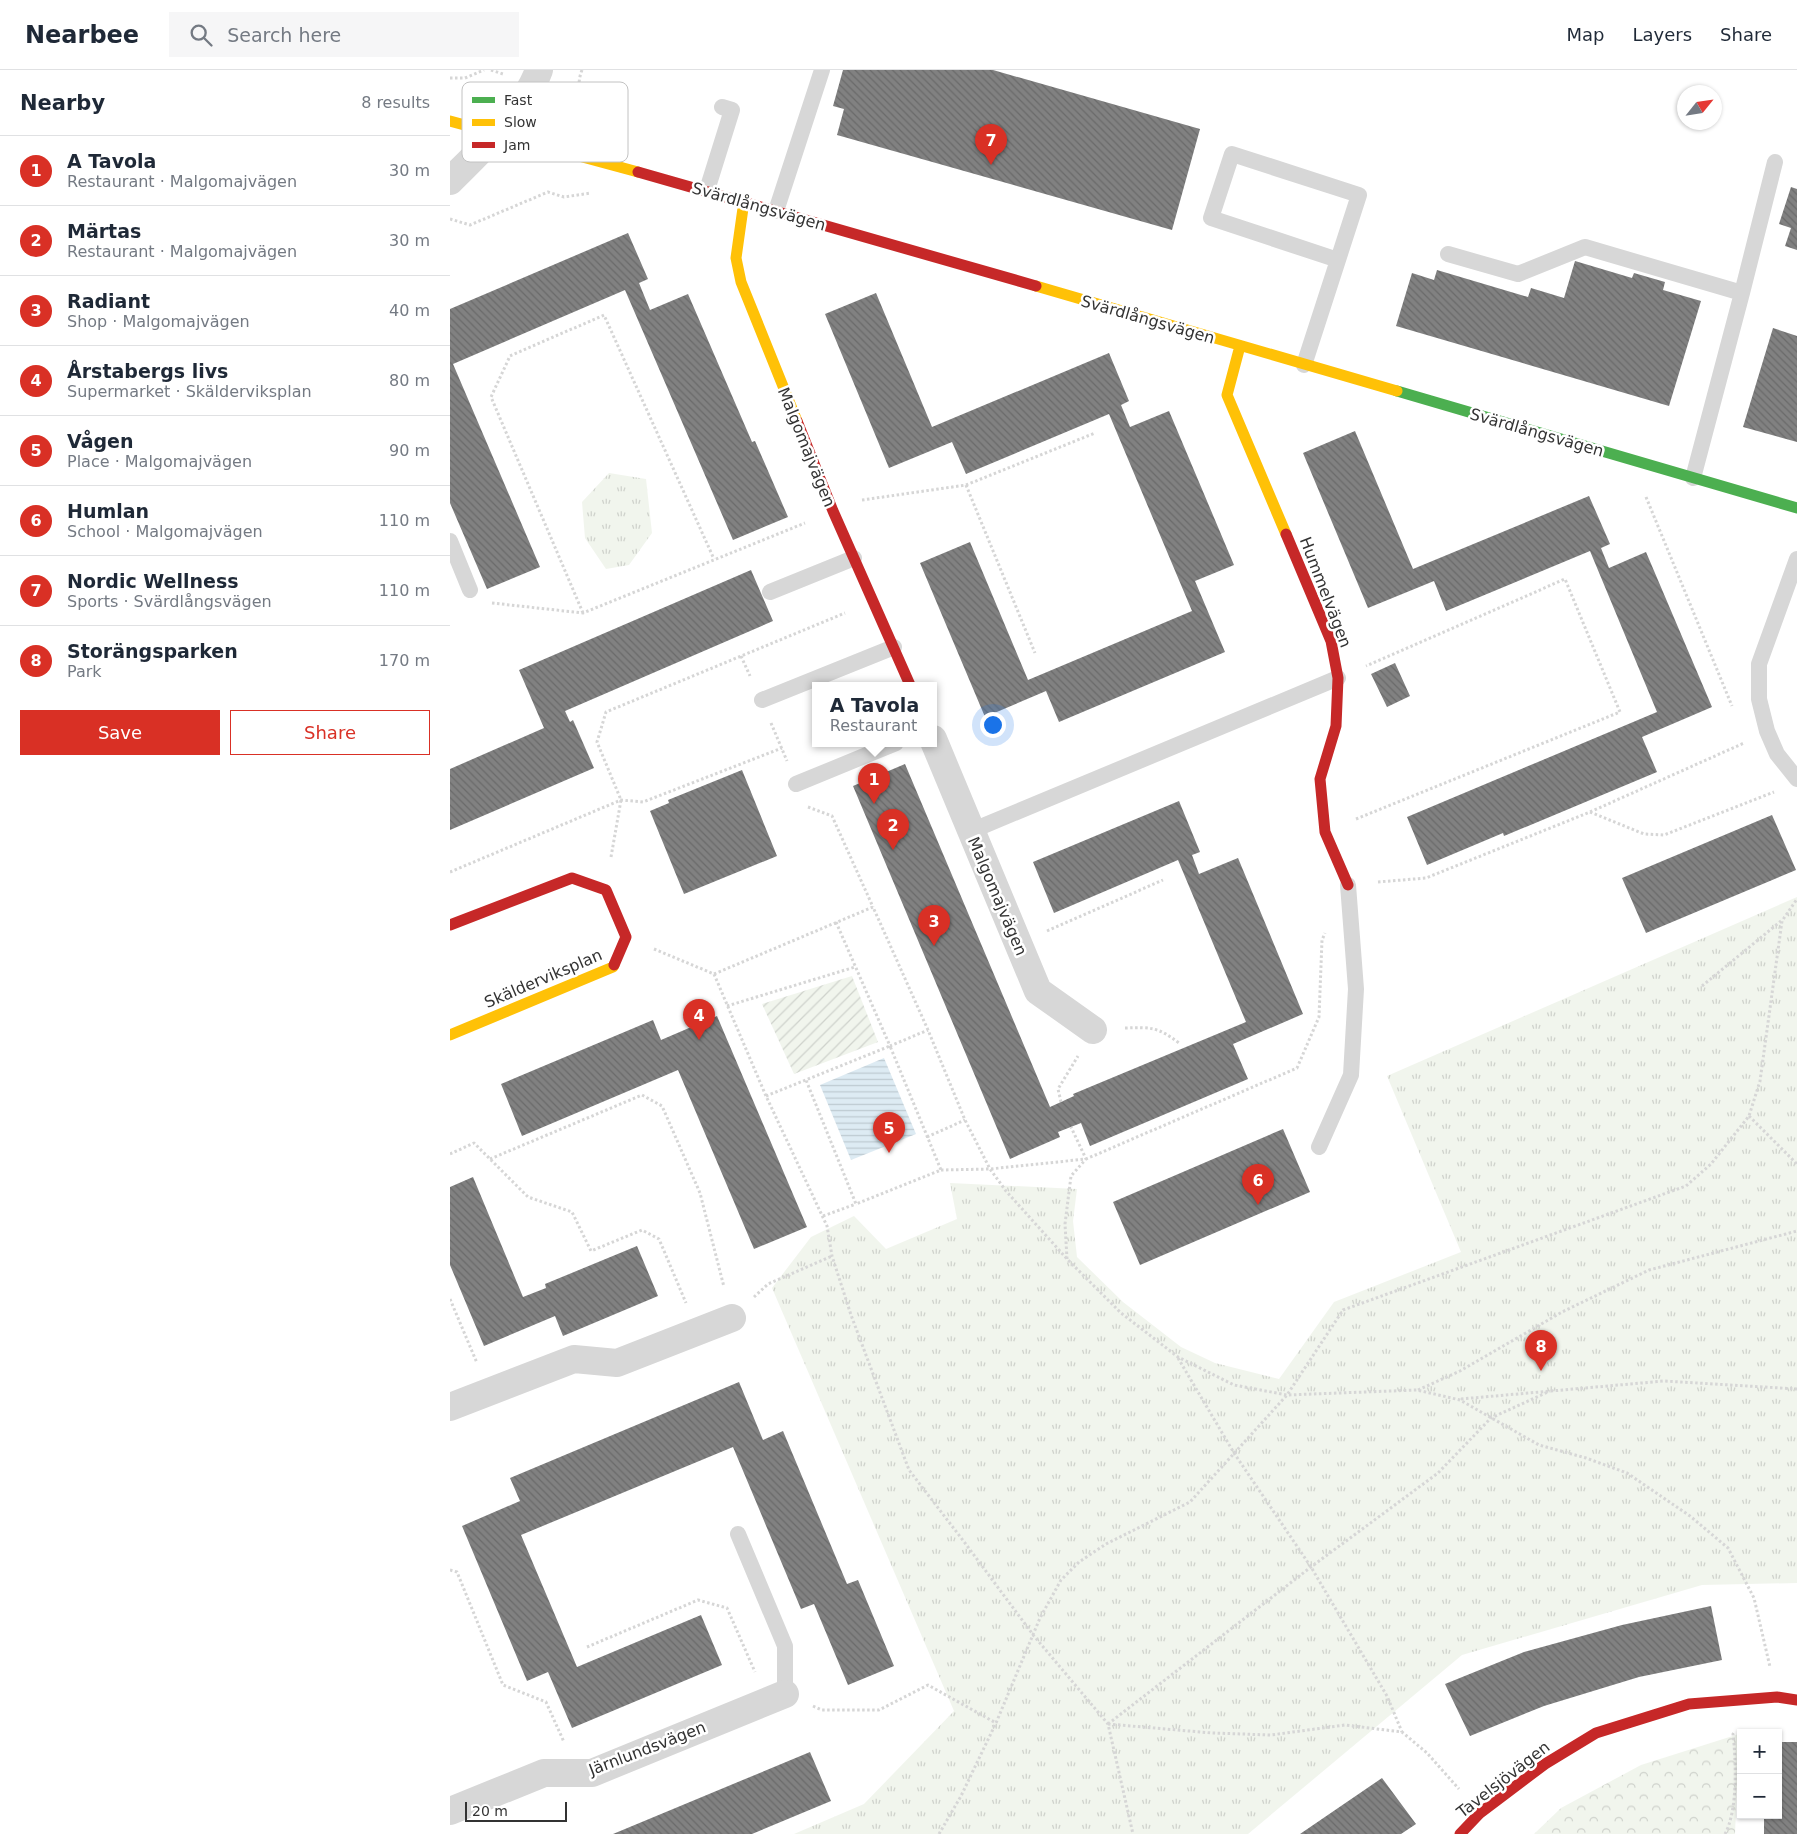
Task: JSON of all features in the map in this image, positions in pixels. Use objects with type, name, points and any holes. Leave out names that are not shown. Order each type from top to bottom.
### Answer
[{"type":"street","points":[[450,181],[469,162]]},
{"type":"street","name":"Svärdlångsvägen","points":[[604,162],[707,190],[1797,508]]},
{"type":"street","name":"Malgomajvägen","points":[[744,201],[736,258],[741,282],[833,511],[909,682]]},
{"type":"street","name":"Hummelvägen","points":[[1240,346],[1228,395],[1331,641],[1338,678],[1336,726],[1320,778],[1325,832],[1348,885]]},
{"type":"street","name":"Malgomajvägen","points":[[936,747],[1038,991],[1093,1030]]},
{"type":"street","points":[[450,924],[572,878],[606,890],[626,937]]},
{"type":"street","name":"Skälderviksplan","points":[[450,1035],[613,967],[626,937]]},
{"type":"street","points":[[450,1407],[574,1359],[617,1363],[732,1318]]},
{"type":"street","name":"Tavelsjövägen","points":[[1460,1834],[1480,1813],[1545,1764],[1596,1733],[1689,1704],[1778,1697],[1797,1700]]},
{"type":"street","name":"Järnlundsvägen","points":[[450,1811],[544,1773],[592,1772],[777,1698]]},
{"type":"lane","points":[[776,211],[822,70]]},
{"type":"lane","points":[[707,190],[732,110],[722,107]]},
{"type":"lane","points":[[1304,365],[1338,260],[1359,195],[1232,154],[1211,218],[1338,260]]},
{"type":"lane","points":[[1693,478],[1775,162]]},
{"type":"lane","points":[[1448,254],[1518,274],[1585,247],[1742,293]]},
{"type":"lane","points":[[450,541],[470,590]]},
{"type":"lane","points":[[770,592],[854,558]]},
{"type":"lane","points":[[1797,559],[1759,664],[1759,699],[1767,730],[1777,754],[1797,779]]},
{"type":"lane","points":[[762,700],[894,647]]},
{"type":"lane","points":[[971,831],[1338,678]]},
{"type":"lane","points":[[796,784],[886,747]]},
{"type":"lane","points":[[1319,1147],[1351,1075],[1356,989],[1348,885]]},
{"type":"lane","points":[[738,1534],[785,1646],[777,1698]]},
{"type":"path","points":[[450,78],[466,78],[484,70]]},
{"type":"path","points":[[578,82],[582,70]]},
{"type":"path","points":[[450,219],[470,225],[548,192],[564,196]]},
{"type":"path","points":[[583,613],[490,397],[510,356],[604,315],[714,559]]},
{"type":"path","points":[[470,590],[476,601],[583,613],[862,500],[966,485],[1095,433]]},
{"type":"path","points":[[1631,459],[1736,714]]},
{"type":"path","points":[[966,485],[1035,653]]},
{"type":"path","points":[[1325,832],[1620,712],[1565,579],[1338,678]]},
{"type":"path","points":[[606,890],[621,800],[597,742],[606,712],[873,601]]},
{"type":"path","points":[[450,872],[621,800],[642,802],[782,748]]},
{"type":"path","points":[[1590,812],[1644,834],[1664,835],[1779,790]]},
{"type":"path","points":[[1019,944],[1163,880]]},
{"type":"path","points":[[1702,986],[1782,921],[1797,899]]},
{"type":"path","points":[[714,974],[873,907],[928,1030],[965,1120],[990,1169],[1006,1191],[1068,1260],[1122,1313],[1178,1357],[1234,1385],[1287,1395],[1417,1390],[1460,1400],[1539,1445],[1627,1472],[1690,1516],[1728,1548],[1754,1598],[1778,1697]]},
{"type":"path","points":[[939,1834],[961,1796],[996,1723],[1040,1618],[1061,1580],[1079,1562],[1106,1544],[1190,1502],[1287,1395],[1343,1310],[1686,1186],[1711,1164],[1750,1116],[1760,1081],[1782,921]]},
{"type":"path","points":[[836,922],[941,1170]]},
{"type":"path","points":[[626,937],[714,974],[766,1096],[827,1226],[832,1256],[851,1315],[909,1470],[1034,1636],[1108,1724],[1133,1834]]},
{"type":"path","points":[[728,1006],[856,967]]},
{"type":"path","points":[[1147,1027],[1163,1032],[1179,1043]]},
{"type":"path","points":[[766,1096],[928,1030]]},
{"type":"path","points":[[1061,1102],[1058,1089],[1093,1030]]},
{"type":"path","points":[[806,1080],[856,1204]]},
{"type":"path","points":[[490,1159],[642,1096],[662,1106],[700,1193],[732,1318],[768,1284],[832,1256]]},
{"type":"path","points":[[1750,1116],[1797,1164]]},
{"type":"path","points":[[927,1137],[965,1120]]},
{"type":"path","points":[[1068,1260],[1065,1224],[1071,1176],[1086,1159],[1070,1127]]},
{"type":"path","points":[[450,1154],[474,1142],[528,1197],[572,1212],[591,1251],[642,1230],[659,1238],[699,1331]]},
{"type":"path","points":[[823,1216],[941,1170],[990,1169]]},
{"type":"path","points":[[1417,1390],[1460,1371],[1562,1312],[1649,1270],[1797,1231]]},
{"type":"path","points":[[450,1299],[489,1392]]},
{"type":"path","points":[[1178,1357],[1234,1454],[1311,1567],[1387,1696],[1402,1732],[1427,1753],[1480,1813]]},
{"type":"path","points":[[1460,1400],[1664,1381],[1797,1389]]},
{"type":"path","points":[[1108,1724],[1311,1567],[1438,1472],[1491,1418],[1550,1391]]},
{"type":"path","points":[[450,1570],[457,1572],[503,1685],[546,1702],[577,1773]]},
{"type":"path","points":[[588,1647],[698,1600],[727,1608],[777,1698],[822,1710],[879,1710],[928,1685],[996,1723]]},
{"type":"path","points":[[1108,1724],[1212,1733],[1271,1735],[1344,1725],[1402,1732]]},
{"type":"path","points":[[1725,1834],[1730,1824],[1736,1763]]},
{"type":"green space","points":[[609,473],[646,479],[652,533],[629,565],[606,569],[585,538],[582,502]]},
{"type":"green space","points":[[1797,897],[1797,1583],[1702,1585],[1462,1655],[1248,1834],[794,1834],[864,1804],[954,1711],[772,1288],[811,1237],[854,1216],[886,1249],[957,1219],[950,1183],[1077,1189],[1073,1221],[1077,1257],[1123,1302],[1181,1347],[1215,1363],[1279,1379],[1334,1302],[1461,1252],[1387,1076]]},
{"type":"green space","points":[[852,976],[878,1042],[794,1074],[762,1004]]},
{"type":"green space","points":[[1737,1735],[1735,1834],[1534,1834],[1561,1808],[1641,1765]]},
{"type":"shaded area","points":[[884,1058],[916,1134],[851,1160],[820,1085]]},
{"type":"building","points":[[843,70],[993,70],[1200,129],[1172,230],[837,135],[844,109],[833,106]]},
{"type":"building","points":[[1791,187],[1797,189],[1797,250],[1785,246],[1791,228],[1779,224]]},
{"type":"building","points":[[628,233],[648,279],[639,283],[650,310],[688,294],[752,442],[755,441],[788,517],[733,540],[625,290],[453,364],[540,567],[487,589],[450,503],[450,309]]},
{"type":"building","points":[[1575,261],[1632,278],[1634,273],[1665,282],[1663,290],[1701,301],[1669,406],[1396,326],[1412,273],[1434,280],[1437,270],[1528,297],[1531,288],[1564,298]]},
{"type":"building","points":[[876,293],[932,427],[1109,353],[1129,401],[1121,405],[1130,427],[1169,411],[1234,565],[1195,581],[1225,652],[1059,722],[1046,691],[985,717],[920,563],[970,542],[1028,680],[1192,611],[1109,414],[966,474],[952,442],[889,468],[825,314]]},
{"type":"building","points":[[1773,328],[1797,336],[1797,442],[1743,427]]},
{"type":"building","points":[[1355,431],[1413,569],[1589,496],[1610,544],[1601,548],[1609,568],[1646,552],[1712,707],[1642,737],[1657,772],[1504,836],[1503,833],[1427,865],[1407,817],[1657,712],[1590,551],[1446,611],[1434,581],[1368,608],[1303,453]]},
{"type":"building","points":[[751,570],[773,621],[565,711],[570,722],[573,720],[594,768],[450,830],[450,769],[544,728],[519,670]]},
{"type":"building","points":[[1395,663],[1410,696],[1387,707],[1371,674]]},
{"type":"building","points":[[905,764],[1050,1107],[1074,1096],[1073,1094],[1246,1022],[1178,860],[1054,913],[1033,862],[1179,801],[1200,852],[1192,855],[1199,874],[1238,858],[1303,1014],[1233,1044],[1248,1079],[1090,1146],[1081,1123],[1058,1132],[1060,1137],[1010,1159],[853,786]]},
{"type":"building","points":[[742,770],[777,856],[684,894],[650,811],[669,803],[668,800]]},
{"type":"building","points":[[1772,815],[1796,870],[1646,933],[1622,878]]},
{"type":"building","points":[[717,1016],[807,1227],[754,1249],[678,1070],[522,1136],[501,1084],[653,1020],[661,1040]]},
{"type":"building","points":[[1283,1129],[1310,1192],[1140,1265],[1113,1202]]},
{"type":"building","points":[[473,1177],[523,1297],[546,1288],[545,1284],[637,1246],[658,1296],[563,1336],[555,1316],[484,1346],[450,1265],[450,1187]]},
{"type":"building","points":[[739,1382],[763,1440],[783,1431],[847,1584],[858,1580],[894,1666],[848,1685],[814,1604],[801,1609],[733,1447],[521,1535],[577,1667],[701,1615],[722,1665],[572,1728],[548,1672],[527,1681],[462,1526],[520,1501],[510,1478]]},
{"type":"building","points":[[1711,1606],[1722,1660],[1639,1677],[1544,1706],[1470,1736],[1445,1684],[1524,1652],[1622,1625]]},
{"type":"building","points":[[1782,1742],[1797,1742],[1797,1834],[1764,1834],[1764,1819],[1782,1819]]},
{"type":"building","points":[[810,1752],[831,1801],[752,1834],[613,1834]]},
{"type":"building","points":[[1382,1778],[1416,1824],[1401,1834],[1300,1834]]},
{"type":"traffic: fast","points":[[1397,391],[1797,508]]},
{"type":"traffic: slow","points":[[450,121],[462,124]]},
{"type":"traffic: slow","points":[[601,162],[638,172]]},
{"type":"traffic: slow","points":[[744,201],[736,258],[741,282],[797,421]]},
{"type":"traffic: slow","points":[[1036,286],[1397,391]]},
{"type":"traffic: slow","points":[[1240,346],[1227,395],[1286,534]]},
{"type":"traffic: slow","points":[[450,1035],[614,965]]},
{"type":"traffic: jam","points":[[638,172],[1036,286]]},
{"type":"traffic: jam","points":[[797,421],[833,511],[909,682]]},
{"type":"traffic: jam","points":[[1286,534],[1331,641],[1338,678],[1336,726],[1320,779],[1325,832],[1348,885]]},
{"type":"traffic: jam","points":[[450,925],[572,878],[606,890],[626,937],[614,965]]},
{"type":"traffic: jam","points":[[1460,1834],[1480,1813],[1545,1764],[1596,1733],[1689,1704],[1777,1697],[1797,1700]]},
{"type":"place","name":"Nordic Wellness","points":[[991,165]]},
{"type":"place","name":"A Tavola","points":[[874,804]]},
{"type":"place","name":"Märtas","points":[[893,850]]},
{"type":"place","name":"Radiant","points":[[934,946]]},
{"type":"place","name":"Årstabergs livs","points":[[699,1040]]},
{"type":"place","name":"Vågen","points":[[889,1153]]},
{"type":"place","name":"Humlan","points":[[1258,1205]]},
{"type":"place","name":"Storängsparken","points":[[1541,1371]]}]
